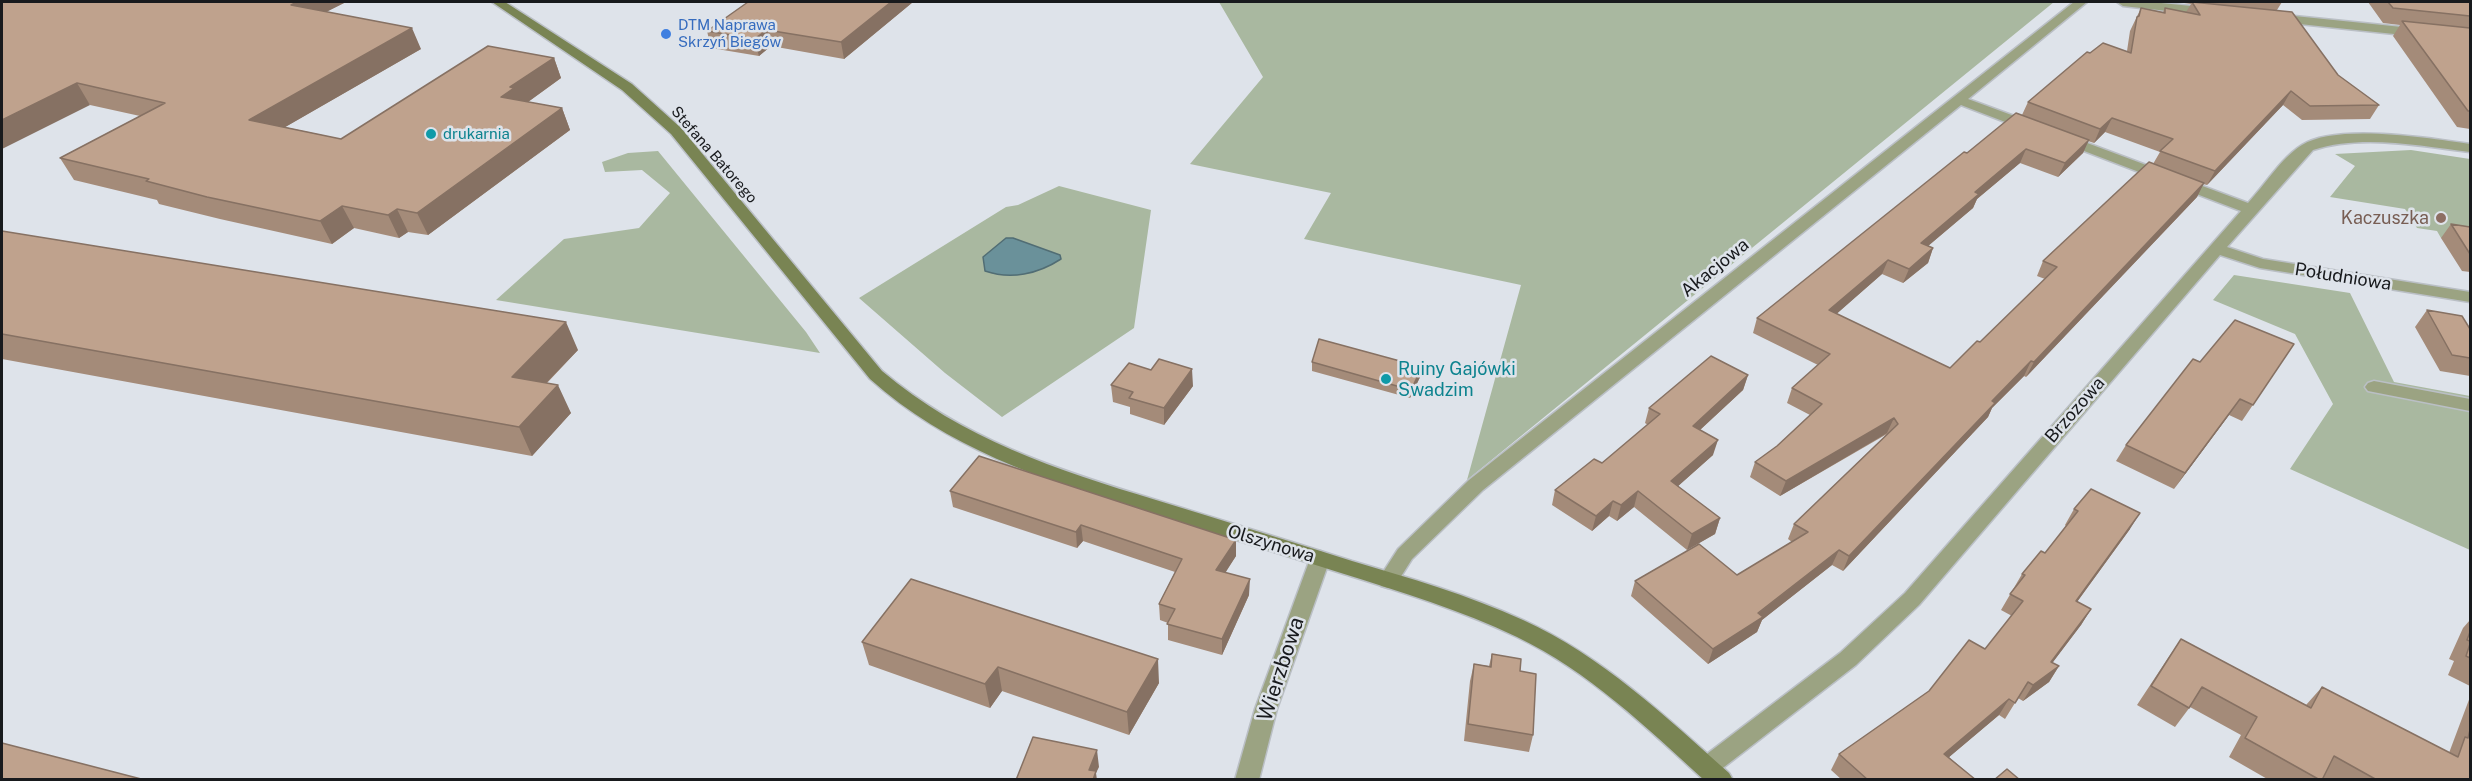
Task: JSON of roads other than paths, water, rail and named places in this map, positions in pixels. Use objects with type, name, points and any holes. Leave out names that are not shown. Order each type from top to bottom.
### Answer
[{"type":"street","name":"Stefana Batorego","points":[[498,2],[627,87],[676,131],[826,311]]},
{"type":"street","name":"Akacjowa","points":[[1388,580],[1405,554],[1476,484],[2081,2]]},
{"type":"street","points":[[2123,2],[2221,13]]},
{"type":"street","points":[[2256,16],[2470,38]]},
{"type":"street","points":[[1957,99],[2251,208]]},
{"type":"street","name":"Brzozowa","points":[[1714,773],[1848,659],[1912,598],[2218,249],[2251,208],[2307,148],[2333,141],[2367,139],[2470,148]]},
{"type":"street","name":"Południowa","points":[[2218,249],[2260,263],[2470,297]]},
{"type":"street","name":"Olszynowa","points":[[826,311],[876,375],[899,396],[961,436],[1007,459],[1060,478],[1388,580],[1489,614],[1542,640],[1589,670],[1642,710],[1714,773]]},
{"type":"street","points":[[2374,387],[2470,405]]},
{"type":"street","name":"Wierzbowa","points":[[1247,780],[1266,709],[1320,560]]},
{"type":"water","points":[[1006,238],[1013,238],[1060,255],[1061,259],[1034,272],[1024,274],[1005,275],[985,271],[983,257]]},
{"type":"place","name":"DTM Naprawa Skrzyń Biegów","points":[[666,34]]},
{"type":"place","name":"drukarnia","points":[[431,134]]},
{"type":"place","name":"Kaczuszka","points":[[2441,218]]},
{"type":"place","name":"Ruiny Gajówki Swadzim","points":[[1386,379]]}]
